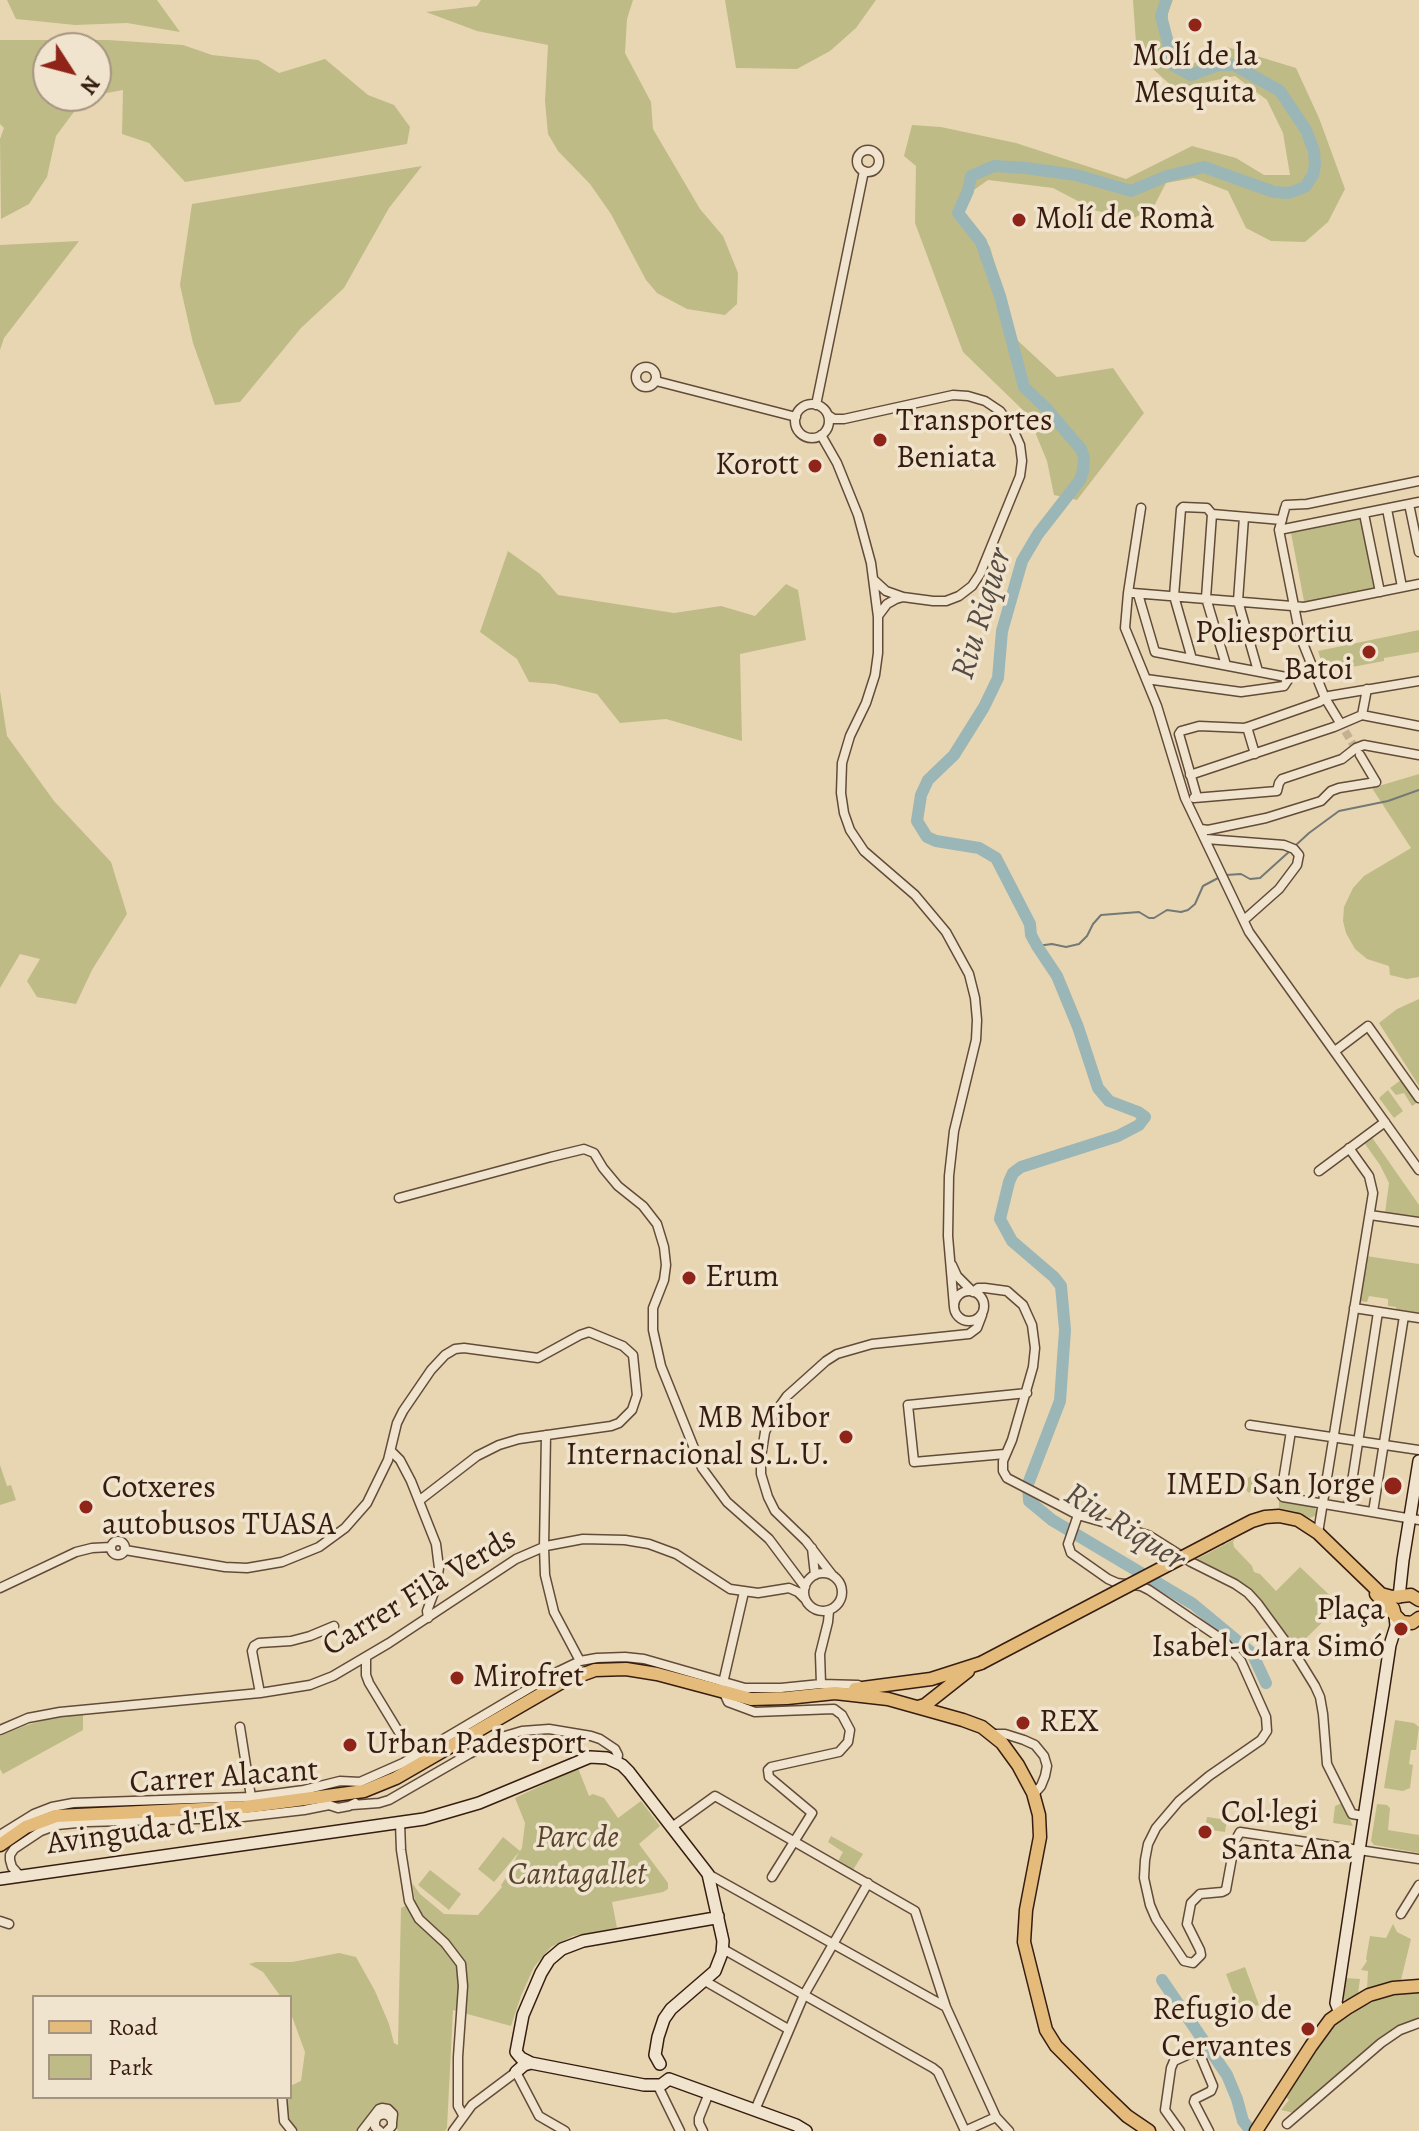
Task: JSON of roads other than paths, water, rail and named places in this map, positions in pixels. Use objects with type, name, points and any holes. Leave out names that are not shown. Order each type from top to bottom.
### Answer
[{"type":"main road","points":[[922,1705],[981,1663],[1257,1519],[1276,1516],[1298,1520],[1318,1533],[1381,1594],[1388,1597],[1405,1594],[1416,1598]]},
{"type":"main road","points":[[1362,1576],[1367,1586],[1399,1621],[1414,1620]]},
{"type":"main road","points":[[1394,1615],[1393,1605],[1399,1597]]},
{"type":"main road","points":[[835,1693],[918,1682],[981,1663]]},
{"type":"main road","name":"Carrer Alacant","points":[[0,1845],[43,1819],[74,1814],[227,1808],[358,1792],[396,1778],[545,1690],[590,1671],[641,1671],[724,1688],[764,1700],[835,1693],[922,1705],[982,1727],[1013,1757],[1033,1795],[1039,1815],[1040,1837],[1026,1910],[1024,1942],[1046,2030],[1056,2046],[1101,2091],[1127,2116],[1149,2131]]},
{"type":"main road","points":[[918,1682],[927,1685],[931,1696],[922,1705]]},
{"type":"main road","points":[[888,1699],[885,1692],[895,1685]]},
{"type":"main road","points":[[1256,2131],[1323,2029],[1340,2013],[1364,1997],[1405,1986],[1419,1986]]},
{"type":"street","points":[[816,405],[864,171]]},
{"type":"street","points":[[656,381],[796,417]]},
{"type":"street","points":[[828,415],[828,427],[821,435],[811,438],[802,435],[796,427],[796,417],[802,408],[816,405],[840,420],[953,395],[968,396],[985,401],[1000,411],[1017,436],[1022,455],[1020,476],[985,562],[976,580],[963,594],[946,601],[903,597],[886,591],[874,580]]},
{"type":"street","points":[[821,435],[837,463],[865,536],[878,617],[875,675],[843,756],[840,782],[842,804],[850,830],[864,851],[915,895],[946,932],[959,953],[972,985],[976,1009],[977,1030],[972,1063],[950,1157],[948,1192],[950,1261],[958,1328],[941,1336]]},
{"type":"street","points":[[1339,721],[1325,698],[1300,636],[1280,525],[1285,507],[1419,481]]},
{"type":"street","points":[[1212,514],[1280,525],[1364,514],[1414,503],[1419,552]]},
{"type":"street","points":[[1192,659],[1174,596],[1180,512],[1183,507],[1207,508],[1212,514],[1206,598],[1226,665]]},
{"type":"street","points":[[1141,508],[1133,594],[1124,623],[1125,631],[1157,706],[1187,801],[1249,932],[1419,1170]]},
{"type":"street","points":[[1387,509],[1402,587]]},
{"type":"street","points":[[1364,514],[1380,592]]},
{"type":"street","points":[[1244,517],[1238,601],[1258,671]]},
{"type":"street","points":[[1133,594],[1304,607],[1419,584]]},
{"type":"street","points":[[1133,594],[1155,652],[1286,677],[1288,683],[1241,692],[1146,679]]},
{"type":"street","points":[[878,617],[887,604],[903,597]]},
{"type":"street","points":[[1197,797],[1179,732],[1199,726],[1247,727],[1329,696],[1419,681]]},
{"type":"street","points":[[1362,715],[1367,689]]},
{"type":"street","points":[[1190,775],[1362,715],[1419,726]]},
{"type":"street","points":[[1247,727],[1255,754]]},
{"type":"street","points":[[1187,801],[1197,797],[1276,792],[1282,779],[1342,759],[1364,745],[1419,755]]},
{"type":"street","points":[[1201,829],[1266,818],[1321,801],[1339,788],[1376,782],[1360,755]]},
{"type":"street","points":[[1206,839],[1284,845],[1299,855],[1299,861],[1284,884],[1242,917]]},
{"type":"street","points":[[1335,1051],[1368,1026],[1419,1098]]},
{"type":"street","points":[[1319,1171],[1385,1122]]},
{"type":"street","points":[[1318,1533],[1373,1193],[1369,1176],[1349,1148]]},
{"type":"street","points":[[399,1198],[581,1149],[594,1153],[618,1186],[643,1206],[657,1224],[666,1265],[664,1280],[653,1308],[653,1330],[661,1366],[702,1468],[738,1513],[769,1539],[805,1587]]},
{"type":"street","points":[[1370,1215],[1419,1222]]},
{"type":"street","points":[[950,1261],[957,1276],[972,1292]]},
{"type":"street","points":[[972,1292],[978,1288],[1007,1291],[1019,1299],[1030,1317],[1034,1358],[1027,1393],[1002,1463],[1010,1481],[1078,1515],[1148,1535],[1191,1562],[1235,1584],[1254,1599],[1302,1665],[1320,1697],[1326,1761],[1352,1814],[1364,1816]]},
{"type":"street","points":[[983,1301],[994,1289]]},
{"type":"street","points":[[821,1684],[820,1654],[829,1611],[842,1598],[841,1585],[775,1511],[764,1486],[761,1466],[768,1424],[787,1396],[837,1354],[872,1344],[972,1333],[982,1315],[983,1301],[980,1295],[964,1292],[958,1296],[955,1310]]},
{"type":"street","points":[[1354,1308],[1419,1318]]},
{"type":"street","points":[[955,1310],[966,1321],[975,1321],[982,1315]]},
{"type":"street","points":[[1348,1508],[1378,1312]]},
{"type":"street","points":[[1373,1512],[1404,1316]]},
{"type":"street","points":[[0,1588],[76,1552],[111,1547],[120,1541],[125,1550],[235,1567],[259,1567],[295,1558],[329,1541],[353,1520],[371,1494],[391,1451],[397,1423],[431,1370],[445,1355],[464,1348],[538,1358],[589,1332],[631,1351],[635,1359],[637,1395],[632,1410],[616,1425],[513,1440],[485,1451],[420,1500]]},
{"type":"street","points":[[1005,1454],[914,1462],[908,1405],[1027,1393]]},
{"type":"street","points":[[1250,1425],[1419,1450]]},
{"type":"street","points":[[1291,1431],[1281,1496],[1414,1519]]},
{"type":"street","points":[[546,1435],[544,1563],[558,1622],[580,1661]]},
{"type":"street","points":[[391,1451],[400,1460],[420,1500],[439,1557],[428,1618]]},
{"type":"street","points":[[1362,1576],[1379,1587],[1389,1588],[1396,1581],[1414,1519],[1419,1461]]},
{"type":"street","points":[[1078,1515],[1068,1544],[1071,1553],[1108,1579],[1149,1590],[1217,1636],[1234,1651],[1266,1717],[1267,1727],[1259,1742],[1179,1801],[1156,1828],[1146,1853],[1144,1878],[1150,1905],[1181,1958],[1187,1963],[1196,1962],[1201,1955],[1187,1924],[1191,1903],[1200,1894],[1222,1892],[1228,1887],[1235,1841],[1240,1832],[1419,1859]]},
{"type":"street","name":"Carrer Filà Verds","points":[[0,1730],[28,1718],[60,1712],[260,1693],[310,1685],[366,1657],[516,1559],[544,1547],[583,1539],[649,1544],[676,1554],[723,1586],[758,1593],[789,1588],[805,1599]]},
{"type":"street","points":[[811,1548],[815,1575]]},
{"type":"street","points":[[1399,1597],[1403,1560]]},
{"type":"street","points":[[1403,1560],[1406,1585],[1416,1598]]},
{"type":"street","points":[[829,1611],[815,1610],[805,1599],[805,1587],[815,1575],[833,1576]]},
{"type":"street","points":[[744,1592],[724,1688],[728,1702],[755,1712],[832,1708],[840,1713],[848,1726],[849,1740],[839,1752],[768,1770],[770,1778],[811,1812],[772,1877]]},
{"type":"street","points":[[1340,2013],[1336,2003],[1390,1645],[1396,1626],[1394,1615]]},
{"type":"street","points":[[1389,1654],[1397,1635],[1414,1620]]},
{"type":"street","points":[[260,1693],[252,1651],[254,1646],[291,1641],[334,1626]]},
{"type":"street","points":[[366,1657],[369,1683],[414,1757]]},
{"type":"street","name":"Carrer Alacant","points":[[358,1792],[360,1782],[414,1757],[580,1661],[606,1657],[634,1658],[677,1668],[724,1688],[821,1684],[879,1686]]},
{"type":"street","points":[[240,1727],[251,1797]]},
{"type":"street","points":[[358,1792],[379,1803],[389,1800],[494,1742],[528,1729],[563,1731],[600,1739],[615,1749],[617,1762],[629,1772],[708,1874],[946,2007]]},
{"type":"street","name":"Carrer Alacant","points":[[992,1734],[1024,1740],[1042,1752],[1047,1763],[1046,1771],[1041,1786],[1033,1795]]},
{"type":"street","name":"Avinguda d'Elx","points":[[0,1879],[400,1823],[479,1803],[590,1757],[617,1762]]},
{"type":"street","name":"Carrer Alacant","points":[[0,1835],[34,1814],[52,1807],[82,1802],[251,1797],[304,1790],[324,1795]]},
{"type":"street","name":"Carrer Alacant","points":[[20,1876],[10,1860],[14,1849],[41,1831],[57,1825],[234,1818],[304,1810],[324,1795]]},
{"type":"street","points":[[672,1827],[715,1796],[915,1911],[946,2007],[996,2117],[1009,2131]]},
{"type":"street","name":"Carrer Alacant","points":[[52,1807],[43,1819],[57,1825]]},
{"type":"street","points":[[400,1823],[409,1901],[415,1914],[445,1943],[461,1964],[463,1986],[458,2106],[463,2115]]},
{"type":"street","points":[[516,2052],[531,2063],[644,2085],[664,2084],[669,2079],[669,2070],[660,2064],[655,2055],[664,2019],[717,1967],[723,1949],[708,1874]]},
{"type":"street","points":[[755,2110],[804,1995],[868,1883]]},
{"type":"street","points":[[1401,1914],[1419,1885]]},
{"type":"street","points":[[565,2131],[537,2115],[516,2072],[516,2052],[523,2015],[545,1966],[562,1949],[583,1941],[718,1916]]},
{"type":"street","points":[[723,1949],[933,2068],[938,2072],[965,2131],[996,2117]]},
{"type":"street","points":[[705,1981],[788,2029]]},
{"type":"street","points":[[1287,2124],[1381,2043],[1400,2030],[1419,2023]]},
{"type":"street","points":[[1180,2131],[1165,2110],[1171,2068],[1174,2061],[1194,2052],[1200,2055],[1213,2086],[1211,2091],[1194,2102],[1209,2131]]},
{"type":"street","points":[[453,2131],[472,2105],[521,2066],[531,2063]]},
{"type":"street","points":[[660,2064],[653,2066],[649,2072],[650,2080],[656,2085],[680,2131]]},
{"type":"street","points":[[669,2079],[755,2110],[784,2126],[806,2131]]},
{"type":"street","points":[[704,2130],[699,2118],[709,2093]]},
{"type":"street","points":[[282,2099],[284,2121],[292,2131]]},
{"type":"street","points":[[362,2131],[382,2108],[393,2114],[390,2127]]},
{"type":"street","points":[[380,2131],[375,2124],[378,2116],[388,2115],[390,2127]]},
{"type":"waterway","name":"Riu Riquer","points":[[1166,0],[1161,16],[1174,66],[1191,75],[1218,65],[1234,65],[1280,91],[1306,130],[1314,151],[1313,175],[1305,187],[1289,193],[1274,192],[1204,167],[1167,176],[1131,191],[1076,175],[1026,168],[994,166],[971,176],[958,213],[981,242],[1000,296],[1024,387],[1081,449],[1083,471],[1080,480],[1038,534],[1022,561],[1002,631],[998,678],[954,755],[928,780],[921,795],[917,821],[927,837],[979,848],[996,858],[1030,924],[1031,935],[1057,976],[1098,1088],[1109,1101],[1145,1117],[1139,1125],[1118,1136],[1021,1167],[1013,1173],[1009,1182],[1000,1219],[1012,1241],[1061,1286],[1065,1330],[1060,1401],[1028,1484],[1029,1501],[1052,1520],[1193,1604],[1252,1653],[1266,1683]]},
{"type":"waterway","points":[[1296,845],[1339,811],[1388,801],[1419,790]]},
{"type":"waterway","points":[[1226,875],[1260,878],[1291,850]]},
{"type":"waterway","points":[[1037,946],[1079,944],[1101,915],[1139,912],[1154,918],[1167,910],[1188,910],[1195,904],[1203,886],[1220,877]]},
{"type":"waterway","name":"Riu Riquer","points":[[1162,1980],[1227,2075],[1243,2121],[1251,2131]]},
{"type":"tunnel","points":[[1339,721],[1357,751]]},
{"type":"place","name":"Molí de la Mesquita","points":[[1195,25]]},
{"type":"place","name":"Molí de Romà","points":[[1019,220]]},
{"type":"place","name":"Transportes Beniata","points":[[880,440]]},
{"type":"place","name":"Korott","points":[[815,466]]},
{"type":"place","name":"Poliesportiu Batoi","points":[[1369,652]]},
{"type":"place","name":"Erum","points":[[689,1278]]},
{"type":"place","name":"MB Mibor Internacional S.L.U.","points":[[846,1437]]},
{"type":"place","name":"IMED San Jorge","points":[[1393,1486]]},
{"type":"place","name":"Cotxeres autobusos TUASA","points":[[86,1507]]},
{"type":"place","name":"Plaça Isabel-Clara Simó","points":[[1401,1629]]},
{"type":"place","name":"Mirofret","points":[[457,1678]]},
{"type":"place","name":"REX","points":[[1023,1723]]},
{"type":"place","name":"Urban Padesport","points":[[350,1745]]},
{"type":"place","name":"Col·legi Santa Ana","points":[[1205,1832]]},
{"type":"place","name":"Refugio de Cervantes","points":[[1308,2029]]},
{"type":"park label","name":"Parc de Cantagallet","points":[[577,1858]]}]
